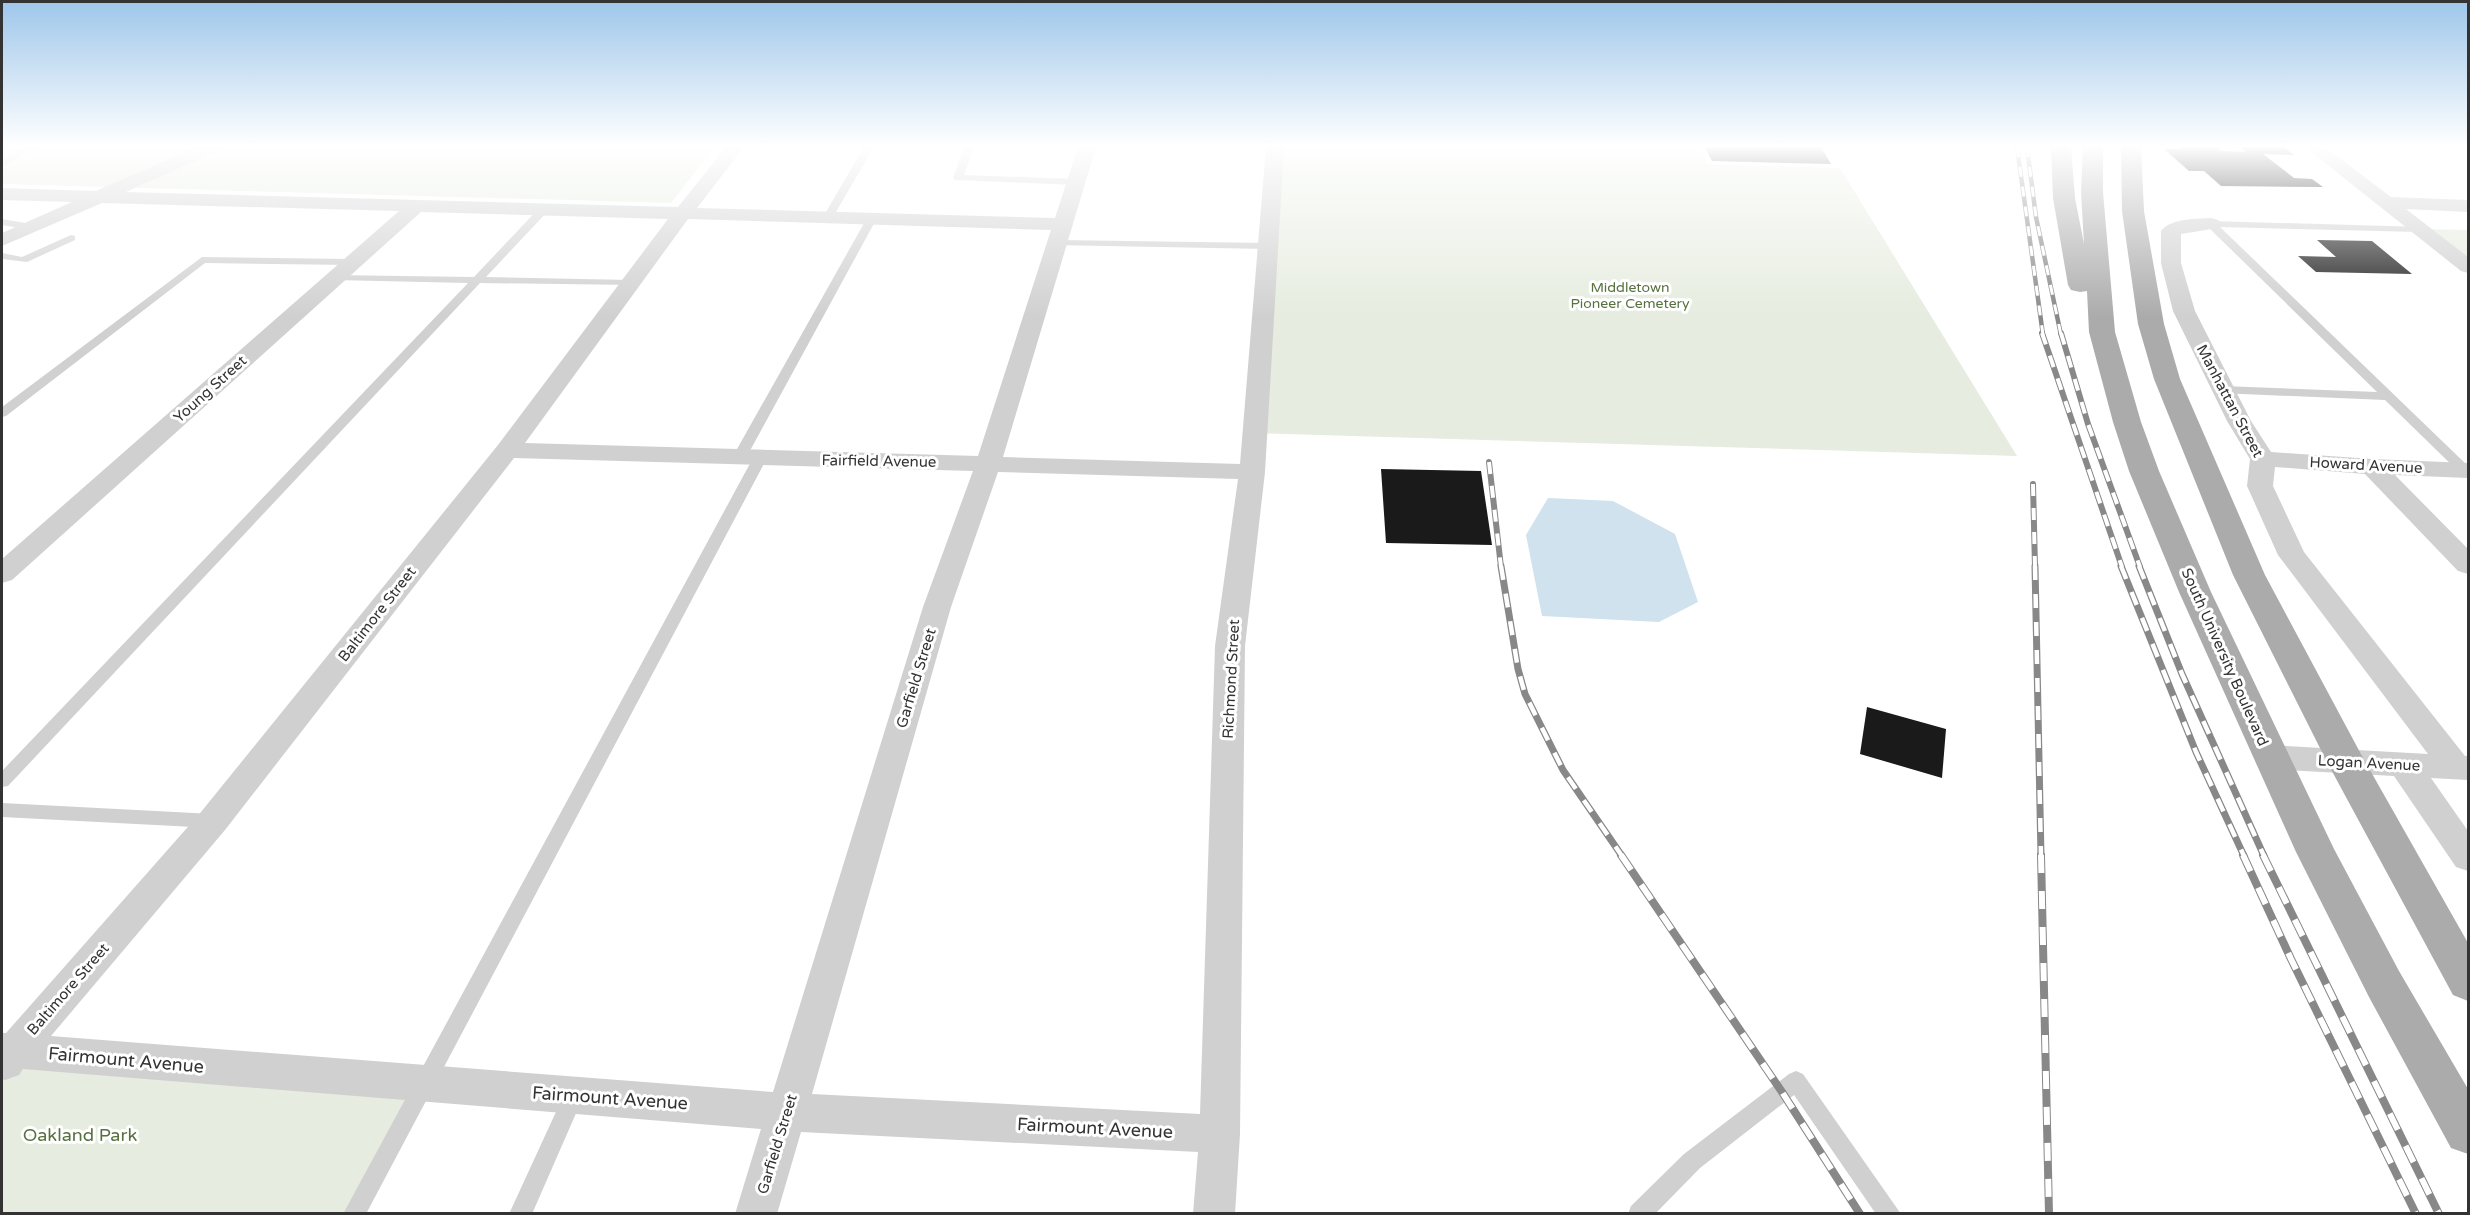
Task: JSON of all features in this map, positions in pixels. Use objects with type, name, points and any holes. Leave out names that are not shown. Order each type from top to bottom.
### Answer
[{"type":"main road","points":[[2065,204],[2084,308],[2102,332]]},
{"type":"main road","name":"South University Boulevard","points":[[2093,204],[2102,332],[2123,411],[2144,471],[2195,592],[2316,852],[2384,984],[2469,1132]]},
{"type":"main road","points":[[2133,204],[2151,324],[2168,379],[2249,575],[2346,762],[2469,982]]},
{"type":"street","points":[[2,240],[82,204]]},
{"type":"street","points":[[406,204],[872,218],[1060,233]]},
{"type":"street","name":"Young Street","points":[[2,574],[418,204]]},
{"type":"street","name":"Baltimore Street","points":[[6,1056],[213,821],[507,450],[690,204]]},
{"type":"street","name":"Garfield Street","points":[[756,1214],[937,607],[988,464],[1069,204]]},
{"type":"street","name":"Richmond Street","points":[[1214,1214],[1220,1134],[1230,646],[1251,472],[1271,204]]},
{"type":"street","points":[[2388,204],[2469,267]]},
{"type":"street","points":[[2406,204],[2469,206]]},
{"type":"street","name":"Manhattan Street","points":[[2211,224],[2189,225],[2171,231],[2171,263],[2184,311],[2239,421],[2263,459],[2260,486],[2292,555],[2462,768]]},
{"type":"street","name":"Fairfield Avenue","points":[[507,450],[1251,472]]},
{"type":"street","name":"Howard Avenue","points":[[2263,459],[2372,467],[2467,470]]},
{"type":"street","points":[[2372,467],[2469,565]]},
{"type":"street","name":"Logan Avenue","points":[[2270,757],[2462,768]]},
{"type":"street","points":[[2404,765],[2469,857]]},
{"type":"street","name":"Fairmount Avenue","points":[[6,1056],[425,1083],[787,1112],[1220,1134]]},
{"type":"lane","points":[[828,217],[836,204]]},
{"type":"lane","points":[[2,781],[545,208]]},
{"type":"lane","points":[[354,1214],[425,1083],[872,218]]},
{"type":"lane","points":[[2,222],[31,227]]},
{"type":"lane","points":[[2211,224],[2420,229]]},
{"type":"lane","points":[[2211,224],[2467,470]]},
{"type":"lane","points":[[1060,233],[1268,246]]},
{"type":"lane","points":[[2,256],[23,260],[71,238]]},
{"type":"lane","points":[[2,413],[202,260],[477,280],[630,283]]},
{"type":"lane","points":[[2223,390],[2389,396]]},
{"type":"lane","points":[[2,810],[213,821]]},
{"type":"lane","points":[[1639,1214],[1692,1161],[1796,1081],[1890,1214]]},
{"type":"lane","points":[[520,1214],[574,1095]]},
{"type":"green space","name":"Middletown Pioneer Cemetery","points":[[1271,204],[1862,204],[2017,456],[1254,433]]},
{"type":"green space","points":[[2419,229],[2468,230],[2468,267]]},
{"type":"green space","name":"Oakland Park","points":[[14,1051],[425,1083],[354,1213],[2,1214],[2,1067]]},
{"type":"water","points":[[1548,498],[1613,501],[1675,534],[1698,602],[1659,622],[1542,616],[1526,535]]},
{"type":"building","points":[[2317,240],[2372,241],[2412,274],[2316,272],[2298,256],[2336,257]]},
{"type":"building","points":[[1381,469],[1481,471],[1492,545],[1386,543]]},
{"type":"building","points":[[1867,707],[1946,729],[1942,778],[1860,754]]},
{"type":"railway","points":[[2025,204],[2043,335]]},
{"type":"railway","points":[[2034,204],[2061,335]]},
{"type":"railway","points":[[2042,333],[2122,567]]},
{"type":"railway","points":[[2061,333],[2088,424],[2140,567]]},
{"type":"railway","points":[[1489,462],[1501,567]]},
{"type":"railway","points":[[2033,484],[2035,567]]},
{"type":"railway","points":[[1501,566],[1518,669],[1525,694],[1563,770],[1622,856]]},
{"type":"railway","points":[[2035,566],[2041,856]]},
{"type":"railway","points":[[2121,566],[2196,752],[2244,856]]},
{"type":"railway","points":[[2139,566],[2182,674],[2264,856]]},
{"type":"railway","points":[[1621,855],[1782,1092],[1860,1214]]},
{"type":"railway","points":[[2041,855],[2049,1214]]},
{"type":"railway","points":[[2243,855],[2291,959],[2416,1214]]},
{"type":"railway","points":[[2263,855],[2439,1214]]}]
